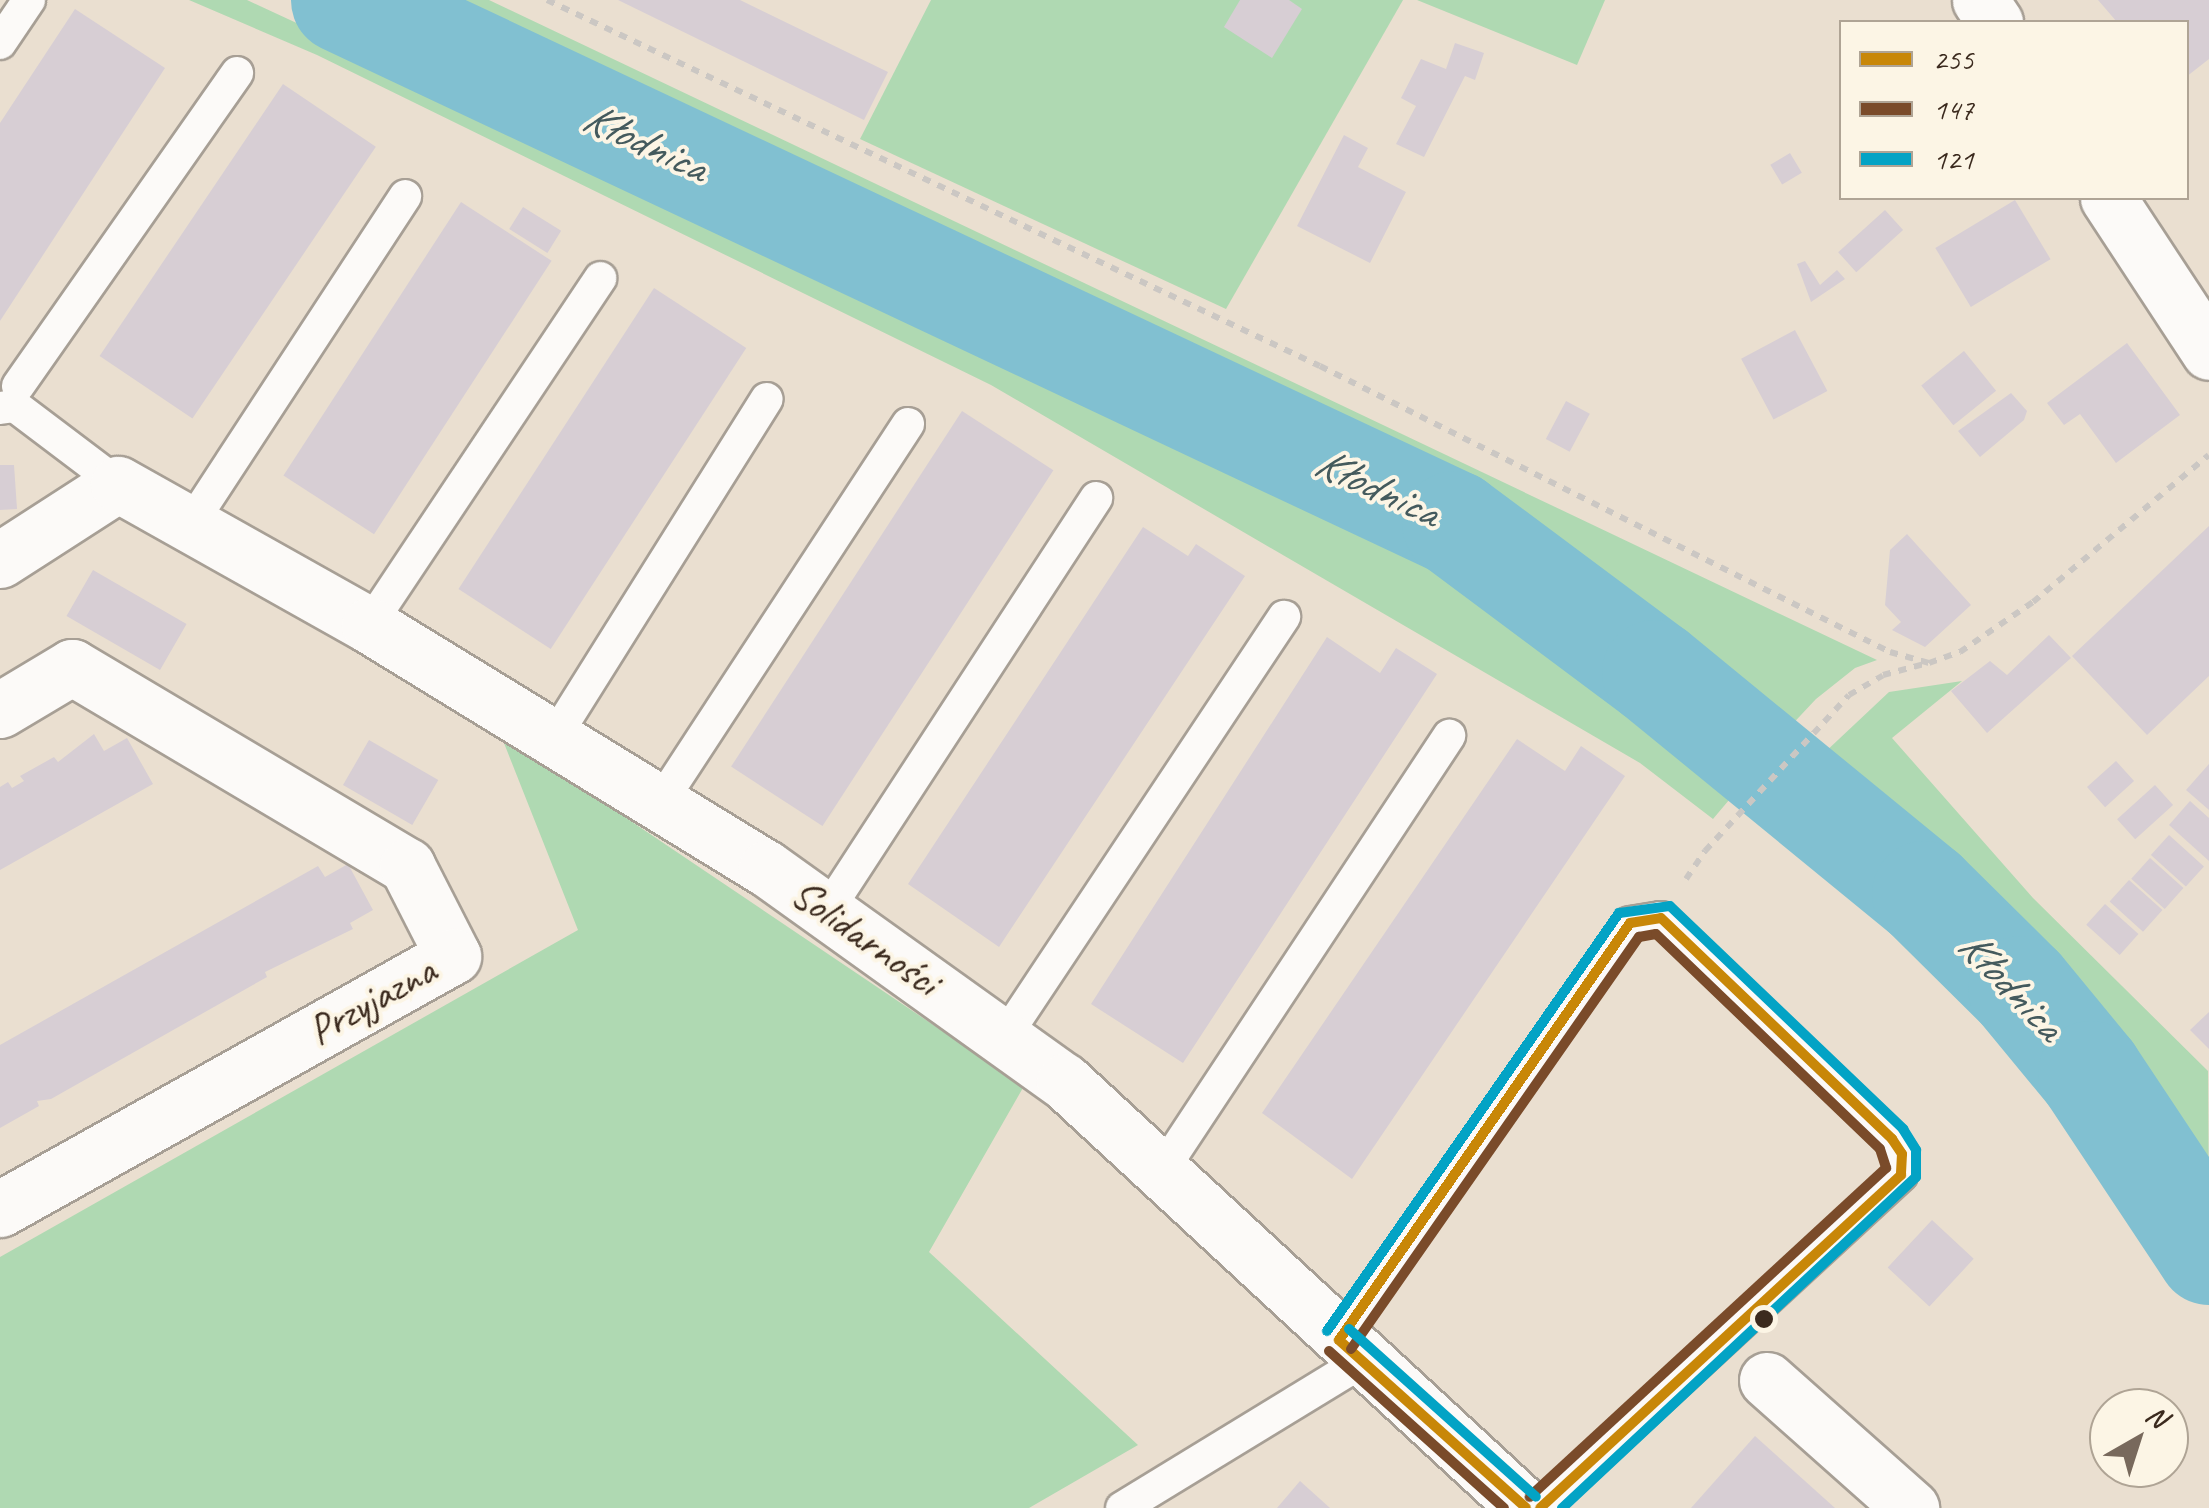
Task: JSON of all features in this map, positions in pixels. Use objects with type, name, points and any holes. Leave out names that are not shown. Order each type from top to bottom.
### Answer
[{"type":"street","points":[[2109,200],[2209,352]]},
{"type":"street","name":"Solidarności","points":[[118,484],[370,625],[660,803],[827,911],[1064,1081],[1351,1351],[1526,1508]]},
{"type":"street","points":[[0,560],[118,484]]},
{"type":"street","name":"Przyjazna","points":[[0,710],[72,668],[407,866],[453,956],[0,1209]]},
{"type":"street","points":[[1767,1380],[1912,1508]]},
{"type":"lane","points":[[0,43],[28,0]]},
{"type":"lane","points":[[118,484],[8,392],[238,73]]},
{"type":"lane","points":[[190,525],[405,196]]},
{"type":"lane","points":[[370,625],[600,278]]},
{"type":"lane","points":[[554,738],[767,400]]},
{"type":"lane","points":[[660,803],[908,424]]},
{"type":"lane","points":[[827,911],[1096,498]]},
{"type":"lane","points":[[1004,1038],[1284,617]]},
{"type":"lane","points":[[1161,1172],[1449,736]]},
{"type":"lane","points":[[1122,1508],[1351,1351],[1630,923],[1662,918],[1892,1139],[1902,1154],[1901,1175],[1540,1508]]},
{"type":"path","points":[[547,0],[1320,366],[1890,652],[1929,663]]},
{"type":"path","points":[[1705,850],[1826,720],[1883,675],[1960,652],[2033,602],[2209,455]]},
{"type":"green space","points":[[189,0],[247,0],[1420,544],[1560,635],[1745,781],[1713,819],[1640,763],[991,385],[317,55]]},
{"type":"green space","points":[[374,0],[489,0],[1877,660],[1855,668],[1816,699],[1772,746],[1472,516]]},
{"type":"green space","points":[[931,0],[1403,0],[1226,309],[860,139]]},
{"type":"green space","points":[[1417,0],[1605,0],[1577,65]]},
{"type":"green space","points":[[1962,681],[1892,738],[2033,898],[2208,1071],[2209,1220],[2078,1034],[1954,902],[1805,771],[1889,692]]},
{"type":"green space","points":[[500,733],[1024,1086],[929,1252],[1138,1445],[1029,1508],[0,1508],[0,1257],[578,930]]},
{"type":"building","points":[[618,0],[740,0],[888,72],[864,120]]},
{"type":"building","points":[[1240,0],[1289,0],[1302,9],[1272,58],[1224,27]]},
{"type":"building","points":[[2098,0],[2209,0],[2209,59],[2189,75],[2189,20],[2115,20]]},
{"type":"building","points":[[75,9],[165,68],[0,321],[0,123]]},
{"type":"building","points":[[1455,43],[1484,53],[1475,80],[1465,76],[1424,157],[1396,144],[1416,106],[1401,98],[1421,59],[1446,69]]},
{"type":"building","points":[[283,84],[376,147],[192,419],[100,356]]},
{"type":"building","points":[[1344,135],[1368,148],[1358,167],[1406,192],[1370,263],[1297,226]]},
{"type":"building","points":[[1790,153],[1802,173],[1782,185],[1770,165]]},
{"type":"building","points":[[2015,200],[2051,259],[1971,307],[1935,248]]},
{"type":"building","points":[[461,202],[552,261],[374,534],[283,475]]},
{"type":"building","points":[[523,207],[561,231],[547,253],[509,229]]},
{"type":"building","points":[[1885,210],[1903,230],[1856,272],[1838,252]]},
{"type":"building","points":[[1805,261],[1820,285],[1837,270],[1845,279],[1811,302],[1797,264]]},
{"type":"building","points":[[654,288],[746,348],[551,649],[458,589]]},
{"type":"building","points":[[1795,330],[1827,391],[1774,420],[1741,359]]},
{"type":"building","points":[[2127,343],[2180,415],[2116,463],[2080,414],[2064,425],[2047,403]]},
{"type":"building","points":[[1964,351],[1996,391],[1953,425],[1921,386]]},
{"type":"building","points":[[2011,393],[2027,411],[2024,420],[1980,457],[1958,431]]},
{"type":"building","points":[[1566,401],[1590,414],[1570,452],[1546,439]]},
{"type":"building","points":[[962,411],[1053,470],[822,826],[731,767]]},
{"type":"building","points":[[0,465],[14,465],[17,509],[0,510]]},
{"type":"building","points":[[2209,526],[2209,676],[2147,735],[2072,656]]},
{"type":"building","points":[[1143,527],[1188,556],[1196,544],[1245,576],[999,947],[908,884]]},
{"type":"building","points":[[1907,534],[1971,605],[1925,647],[1892,630],[1901,622],[1885,605],[1890,550]]},
{"type":"building","points":[[93,570],[187,624],[160,670],[66,616]]},
{"type":"building","points":[[2049,635],[2071,658],[1987,733],[1951,691],[1990,661],[2007,675]]},
{"type":"building","points":[[1327,637],[1380,673],[1396,648],[1437,674],[1183,1063],[1091,1004]]},
{"type":"building","points":[[94,734],[104,751],[127,738],[153,784],[0,870],[0,787],[8,782],[12,788],[24,781],[20,776],[54,757],[58,762]]},
{"type":"building","points":[[1517,739],[1565,771],[1581,746],[1625,776],[1352,1179],[1262,1113]]},
{"type":"building","points":[[369,740],[438,780],[412,825],[343,785]]},
{"type":"building","points":[[2116,761],[2134,781],[2105,807],[2087,787]]},
{"type":"building","points":[[2209,764],[2209,810],[2186,790]]},
{"type":"building","points":[[2155,785],[2173,805],[2135,839],[2117,819]]},
{"type":"building","points":[[2190,801],[2209,818],[2209,861],[2169,825]]},
{"type":"building","points":[[2169,835],[2204,866],[2186,887],[2151,855]]},
{"type":"building","points":[[2150,858],[2183,888],[2165,909],[2131,879]]},
{"type":"building","points":[[348,864],[373,910],[350,923],[353,929],[265,972],[267,977],[51,1099],[37,1101],[39,1106],[0,1128],[0,1045],[318,866],[325,877]]},
{"type":"building","points":[[2129,880],[2162,910],[2143,932],[2110,902]]},
{"type":"building","points":[[2105,904],[2138,934],[2120,955],[2086,925]]},
{"type":"building","points":[[2209,1012],[2209,1049],[2190,1030]]},
{"type":"building","points":[[1932,1220],[1974,1259],[1929,1306],[1888,1268]]},
{"type":"building","points":[[1755,1436],[1835,1508],[1691,1508]]},
{"type":"building","points":[[1300,1481],[1330,1508],[1277,1508]]},
{"type":"waterway","name":"Kłodnica","points":[[343,0],[1454,523],[1654,672],[1924,893],[2020,988],[2090,1073],[2209,1252]]},
{"type":"transit line","name":"121","points":[[1327,1331],[1619,913],[1670,906],[1903,1129],[1916,1150],[1916,1177],[1562,1508]]},
{"type":"transit line","name":"255","points":[[1339,1340],[1630,923],[1661,918],[1892,1139],[1902,1154],[1901,1175],[1540,1508]]},
{"type":"transit line","name":"147","points":[[1351,1349],[1639,937],[1656,934],[1880,1149],[1886,1168],[1530,1497]]},
{"type":"transit line","name":"121","points":[[1349,1329],[1536,1497]]},
{"type":"transit line","name":"255","points":[[1339,1340],[1526,1508]]},
{"type":"transit line","name":"147","points":[[1329,1351],[1504,1508]]}]
